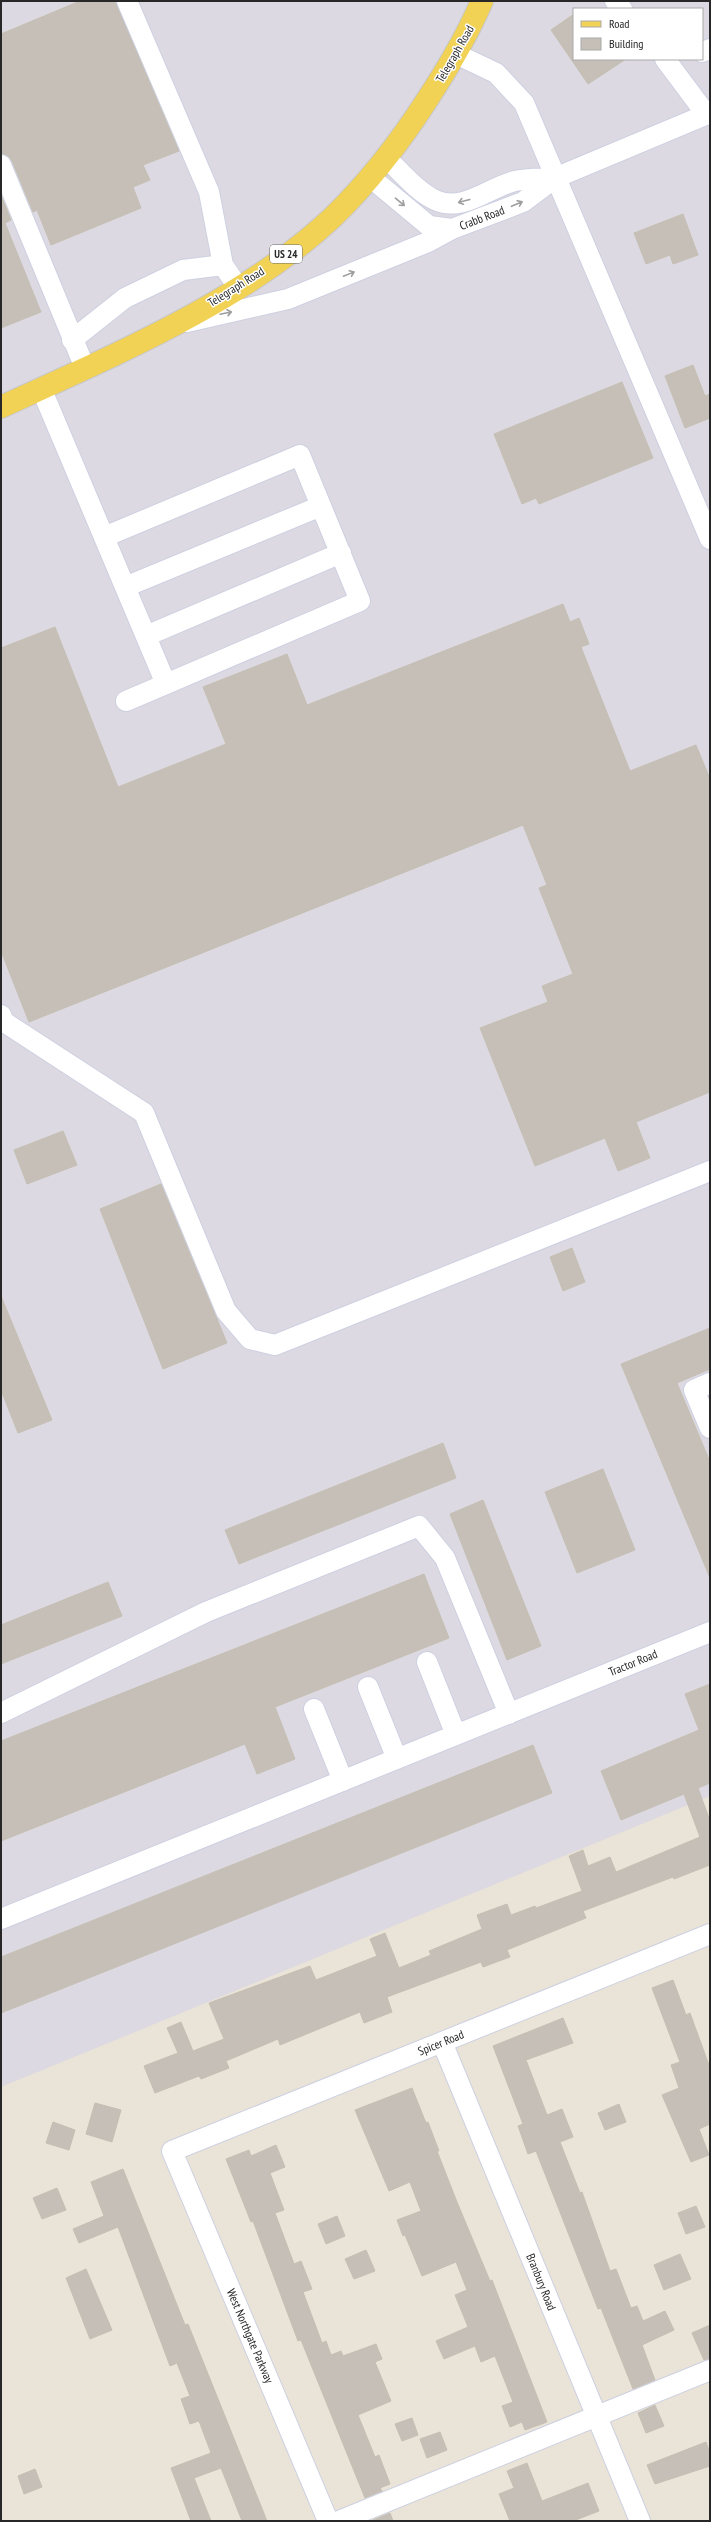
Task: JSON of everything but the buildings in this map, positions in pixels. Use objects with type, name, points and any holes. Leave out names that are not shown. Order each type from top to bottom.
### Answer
[{"type":"main road","name":"Telegraph Road","points":[[1,406],[85,368],[174,325],[238,287],[287,254],[333,217],[370,177],[405,134],[456,54],[471,28],[482,1]]},
{"type":"street","points":[[127,1],[209,192],[223,265],[238,287]]},
{"type":"street","points":[[456,54],[496,74],[524,103],[710,539]]},
{"type":"street","points":[[673,61],[708,114]]},
{"type":"street","name":"Crabb Road","points":[[370,177],[429,226],[452,229],[523,202],[555,178],[708,114]]},
{"type":"street","name":"Crabb Road","points":[[386,158],[426,195],[441,202],[460,203],[516,180],[555,178]]},
{"type":"street","points":[[1,165],[72,340],[85,368]]},
{"type":"street","points":[[174,325],[288,299],[428,242],[452,229]]},
{"type":"street","points":[[72,340],[125,298],[182,270],[223,265]]},
{"type":"street","points":[[41,388],[166,684]]},
{"type":"street","points":[[104,537],[300,455],[360,601],[126,701]]},
{"type":"street","points":[[125,587],[321,506]]},
{"type":"street","points":[[146,636],[341,553]]},
{"type":"street","points":[[1,1015],[4,1022],[144,1113],[226,1310],[250,1339],[275,1345],[710,1171]]},
{"type":"street","points":[[710,1383],[694,1390],[710,1428]]},
{"type":"street","points":[[1,1713],[206,1612],[419,1526],[445,1558],[509,1714]]},
{"type":"street","name":"Tractor Road","points":[[1,1919],[710,1632]]},
{"type":"street","points":[[427,1662],[456,1735]]},
{"type":"street","points":[[368,1687],[396,1759]]},
{"type":"street","points":[[314,1709],[343,1781]]},
{"type":"street","name":"Spicer Road","points":[[172,2151],[442,2042],[708,1939]]},
{"type":"street","name":"Branbury Road","points":[[442,2042],[640,2521]]},
{"type":"street","name":"West Northgate Parkway","points":[[172,2151],[328,2521]]},
{"type":"street","points":[[339,2521],[710,2370]]},
{"type":"shaded area","points":[[1,1],[710,1],[710,1796],[1,2087],[1,214],[9,211],[1,192]]}]
